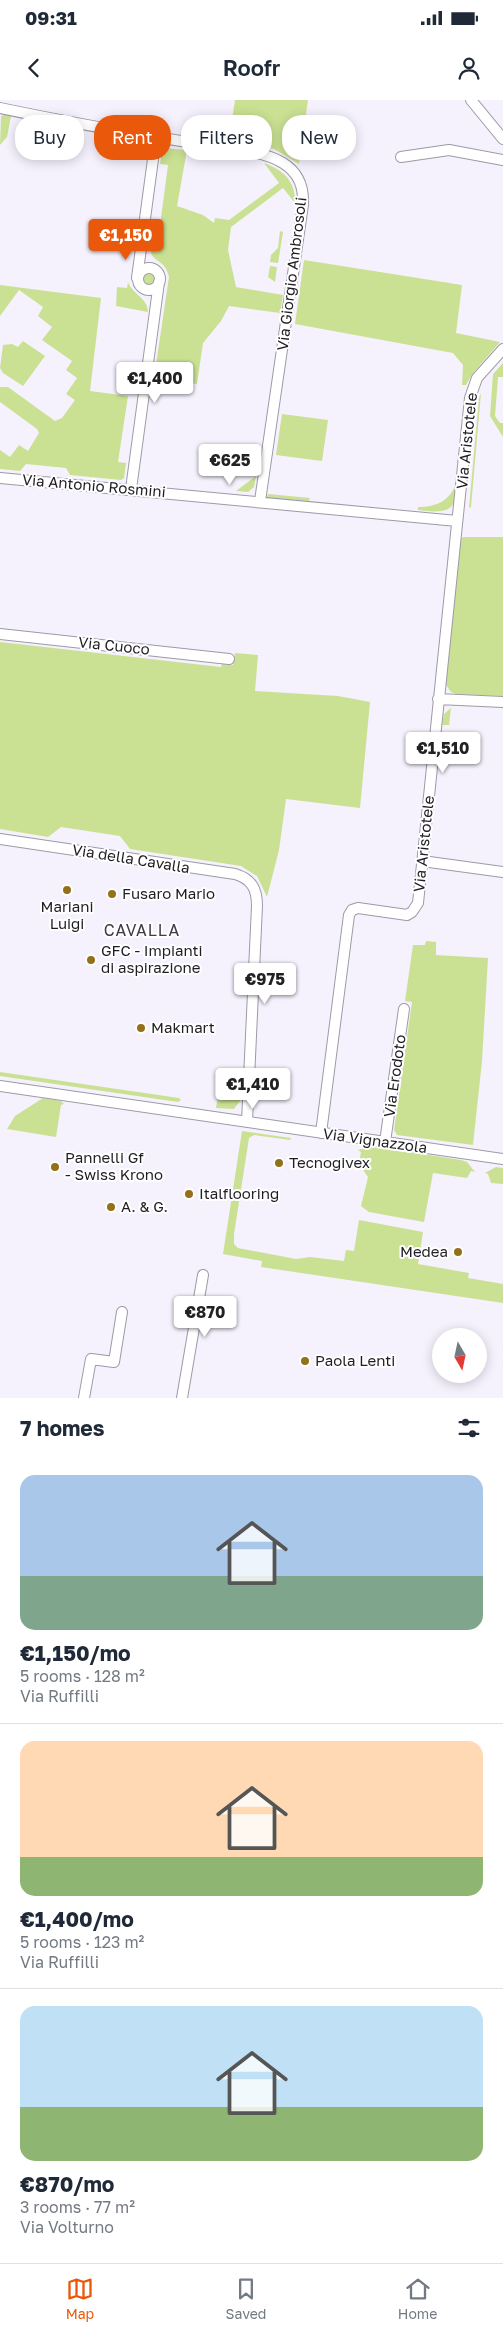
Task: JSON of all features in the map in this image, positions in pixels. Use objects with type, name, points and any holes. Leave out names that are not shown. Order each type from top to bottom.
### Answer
[{"type":"street","points":[[471,100],[503,139]]},
{"type":"street","name":"Via Giorgio Ambrosoli","points":[[0,108],[94,125]]},
{"type":"street","name":"Via Giorgio Ambrosoli","points":[[171,140],[267,156],[293,170],[302,185],[303,205],[296,262],[260,501]]},
{"type":"street","points":[[401,157],[449,150],[503,160]]},
{"type":"street","points":[[153,160],[141,246],[139,283],[152,302],[155,316]]},
{"type":"street","points":[[131,489],[155,316],[158,277],[143,256],[141,246]]},
{"type":"street","points":[[139,283],[140,272],[147,268],[158,277]]},
{"type":"street","points":[[139,283],[150,290],[156,288],[158,277]]},
{"type":"street","name":"Via Aristotele","points":[[321,1133],[349,915],[352,910],[358,908],[401,914],[412,912],[418,903],[471,393],[480,373],[503,349]]},
{"type":"street","name":"Via Antonio Rosmini","points":[[0,478],[457,521]]},
{"type":"street","name":"Via Cuoco","points":[[0,634],[229,658]]},
{"type":"street","points":[[438,699],[503,702]]},
{"type":"street","name":"Via della Cavalla","points":[[0,839],[236,874],[250,881],[255,890],[258,906],[246,1122]]},
{"type":"street","points":[[422,861],[503,872]]},
{"type":"street","name":"Via Erodoto","points":[[385,1142],[404,1009]]},
{"type":"street","name":"Via Vignazzola","points":[[0,1086],[503,1159]]},
{"type":"street","points":[[182,1398],[203,1275]]},
{"type":"street","points":[[84,1398],[91,1359],[114,1362],[122,1312]]},
{"type":"green space","points":[[235,100],[308,100],[306,115],[282,115],[282,154],[272,149],[272,115],[233,115]]},
{"type":"green space","points":[[1,116],[11,116],[7,137],[0,145]]},
{"type":"green space","points":[[171,149],[181,149],[181,160],[185,160],[177,206],[203,215],[214,223],[215,218],[229,220],[279,183],[264,163],[283,173],[291,183],[295,196],[295,203],[283,188],[231,227],[228,250],[236,287],[283,295],[280,313],[229,306],[221,321],[203,343],[197,384],[154,378],[169,277],[167,270],[153,256],[150,244],[151,232],[159,233],[168,165],[160,164],[161,160],[171,160]]},
{"type":"green space","points":[[280,231],[283,232],[278,263],[270,262],[271,255],[278,248]]},
{"type":"green space","points":[[304,260],[462,285],[456,333],[500,342],[473,373],[466,385],[462,385],[463,365],[453,353],[295,324]]},
{"type":"green space","points":[[270,266],[277,267],[275,282],[268,277]]},
{"type":"green space","points":[[146,271],[152,271],[157,276],[155,285],[146,287],[141,282],[141,276]]},
{"type":"green space","points":[[128,282],[145,303],[148,312],[116,306],[117,287],[127,288]]},
{"type":"green space","points":[[0,285],[101,298],[90,391],[128,396],[118,462],[126,463],[124,478],[121,480],[70,475],[66,468],[26,464],[20,471],[0,469],[0,450],[10,457],[19,445],[28,451],[39,433],[37,429],[0,402],[0,387],[8,387],[55,421],[62,418],[75,400],[66,394],[77,378],[66,370],[72,361],[42,340],[52,327],[38,316],[43,307],[19,290],[0,316]]},
{"type":"green space","points":[[23,341],[45,356],[23,386],[3,373],[0,368],[3,345],[12,344],[18,347]]},
{"type":"green space","points":[[503,363],[503,377],[498,377],[495,416],[500,423],[503,423],[503,437],[490,416],[493,374]]},
{"type":"green space","points":[[481,393],[471,507],[469,508],[479,398]]},
{"type":"green space","points":[[282,414],[328,420],[322,461],[276,455]]},
{"type":"green space","points":[[256,476],[254,487],[248,492],[236,491]]},
{"type":"green space","points":[[455,486],[456,495],[451,507],[440,511],[418,510],[418,507],[435,505],[445,500]]},
{"type":"green space","points":[[268,494],[310,498],[309,501],[267,497]]},
{"type":"green space","points":[[463,537],[503,537],[503,696],[456,694],[451,692],[446,685],[460,540]]},
{"type":"green space","points":[[0,642],[221,667],[222,664],[233,665],[235,653],[258,655],[255,691],[338,696],[370,702],[360,808],[286,799],[279,850],[267,897],[257,876],[241,866],[130,849],[120,836],[61,827],[48,837],[0,829]]},
{"type":"green space","points":[[451,708],[449,725],[442,725],[444,714]]},
{"type":"green space","points":[[426,941],[436,942],[436,955],[488,958],[482,1061],[473,1145],[397,1135],[394,1130],[412,1002],[405,1001],[413,945],[425,945]]},
{"type":"green space","points":[[0,1072],[179,1098],[181,1100],[178,1102],[0,1076]]},
{"type":"green space","points":[[221,1075],[239,1078],[241,1075],[240,1101],[234,1109],[216,1108]]},
{"type":"green space","points":[[43,1098],[61,1101],[64,1104],[61,1105],[56,1137],[7,1129],[15,1116]]},
{"type":"green space","points":[[242,1131],[291,1138],[290,1140],[254,1135],[249,1138],[234,1234],[234,1244],[238,1248],[296,1259],[310,1257],[344,1261],[346,1250],[354,1251],[359,1220],[423,1232],[418,1264],[469,1273],[468,1278],[503,1284],[503,1303],[261,1267],[262,1261],[223,1254]]},
{"type":"green space","points":[[372,1146],[461,1160],[467,1162],[475,1172],[471,1171],[467,1178],[433,1173],[424,1222],[369,1212],[361,1206],[368,1177],[359,1164],[361,1152],[358,1150]]},
{"type":"green space","points":[[496,1167],[503,1168],[503,1184],[491,1183],[488,1174],[485,1173]]},
{"type":"place","name":"Mariani Luigi","points":[[67,890]]},
{"type":"place","name":"Fusaro Mario","points":[[112,894]]},
{"type":"place","name":"GFC - Impianti di aspirazione","points":[[91,960]]},
{"type":"place","name":"Makmart","points":[[141,1028]]},
{"type":"place","name":"Tecnogivex","points":[[279,1163]]},
{"type":"place","name":"Pannelli Gf - Swiss Krono","points":[[55,1167]]},
{"type":"place","name":"Italflooring","points":[[189,1194]]},
{"type":"place","name":"A. & G.","points":[[111,1207]]},
{"type":"place","name":"Medea","points":[[458,1252]]},
{"type":"place","name":"Paola Lenti","points":[[305,1361]]},
{"type":"district","name":"CAVALLA","points":[[142,930]]}]
